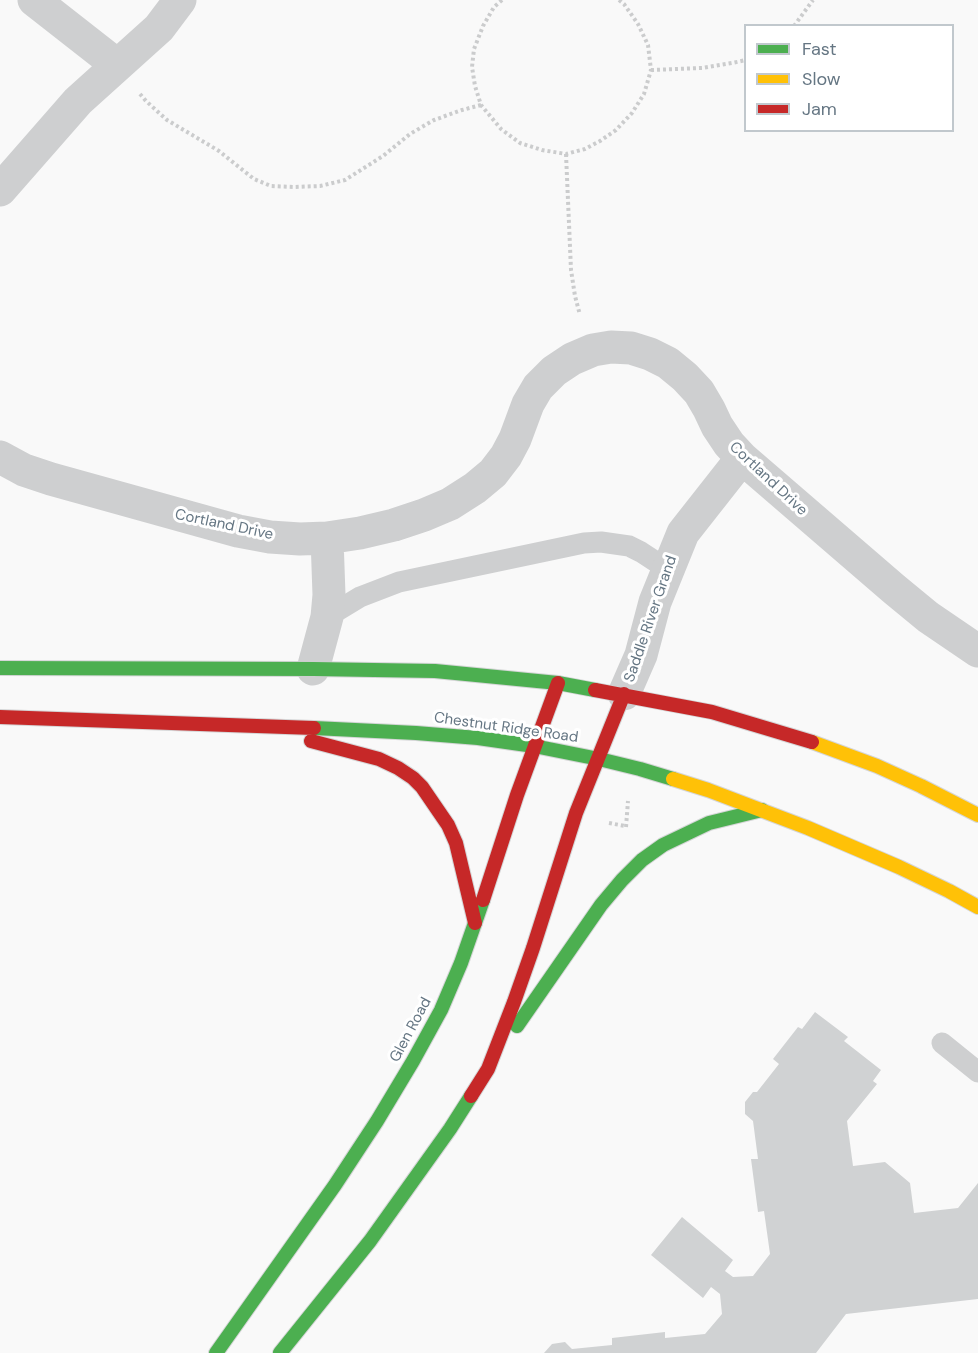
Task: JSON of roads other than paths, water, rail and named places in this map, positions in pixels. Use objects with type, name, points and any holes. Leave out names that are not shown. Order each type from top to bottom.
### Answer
[{"type":"main road","points":[[0,668],[435,671],[558,683],[712,712],[819,744],[877,766],[978,815]]},
{"type":"main road","name":"Glen Road","points":[[216,1353],[377,1121],[441,1010],[475,924],[534,746],[558,683]]},
{"type":"main road","points":[[488,1069],[514,1002],[576,813],[624,694]]},
{"type":"main road","name":"Chestnut Ridge Road","points":[[0,717],[255,725],[416,733],[478,738],[534,746],[640,769],[708,790],[900,867],[978,907]]},
{"type":"main road","points":[[255,725],[379,759],[398,768],[422,787],[448,825],[462,864],[475,924]]},
{"type":"main road","points":[[280,1353],[369,1241],[450,1129],[488,1069],[595,914],[622,880],[642,860],[663,845],[688,832],[710,823],[762,810]]},
{"type":"street","points":[[34,0],[117,65]]},
{"type":"street","points":[[0,190],[78,101],[159,28],[180,0]]},
{"type":"street","name":"Cortland Drive","points":[[0,457],[24,470],[51,479],[238,531],[270,537],[327,538],[394,525],[450,504],[493,473],[515,439],[528,404],[538,387],[554,371],[572,359],[593,350],[631,348],[651,354],[668,363],[685,377],[699,393],[729,444],[742,458],[928,617],[978,651]]},
{"type":"street","name":"Saddle River Grand","points":[[624,694],[641,655],[655,602],[683,533],[742,458]]},
{"type":"street","points":[[313,669],[327,617],[329,572],[327,538]]},
{"type":"lane","points":[[327,617],[360,597],[399,582],[584,543],[601,542],[629,546],[667,570]]},
{"type":"lane","points":[[942,1043],[978,1072]]}]
